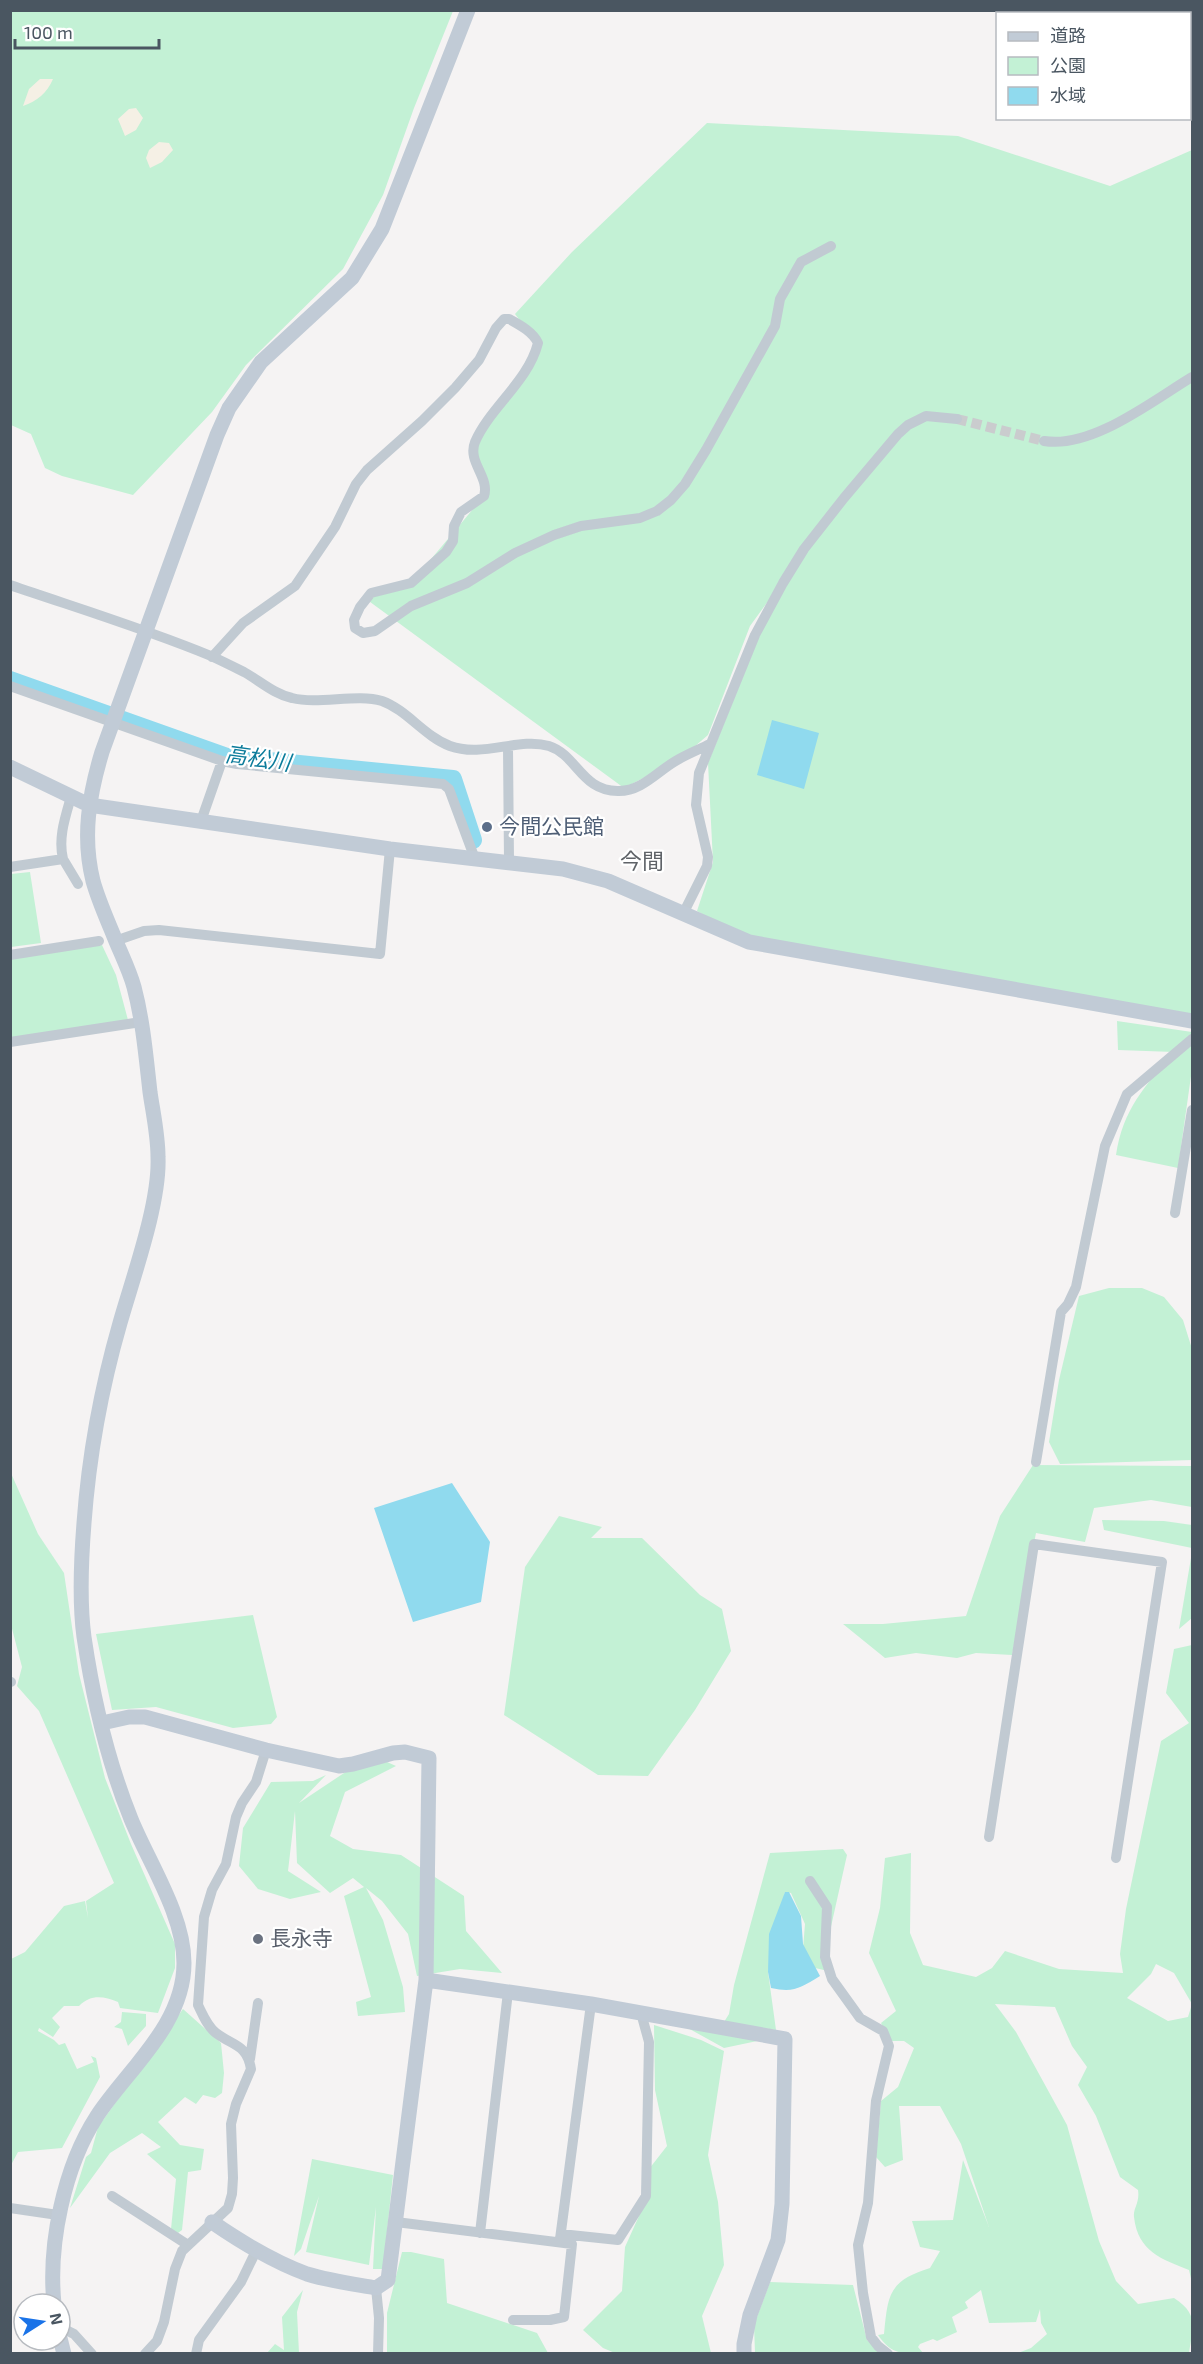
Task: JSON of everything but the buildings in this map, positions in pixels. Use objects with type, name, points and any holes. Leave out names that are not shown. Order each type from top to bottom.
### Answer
[{"type":"street","points":[[53,2292],[54,2246],[58,2215],[82,2145],[94,2120],[155,2040],[175,2006],[182,1986],[184,1963],[181,1935],[173,1911],[130,1815],[102,1723],[84,1635],[81,1602],[82,1552],[91,1444],[110,1357],[152,1206],[159,1159],[135,989],[94,884],[88,849],[92,785],[217,435],[229,408],[261,362],[352,278],[365,258],[381,229],[468,10]]},
{"type":"street","points":[[212,657],[243,623],[295,586],[335,527],[356,484],[367,470],[455,388],[479,360],[496,328],[504,319],[510,319],[525,329],[534,336],[538,343],[529,368],[489,420],[474,444],[473,457],[487,488],[484,496],[461,512],[454,526],[453,540],[446,552],[411,583],[371,593],[360,607],[354,620],[355,628],[363,633],[375,631],[411,606],[467,583],[515,554],[554,535],[581,526],[640,518],[657,511],[685,484],[706,450],[776,326],[780,299],[801,262],[831,246]]},
{"type":"street","points":[[1044,441],[1069,443],[1095,435],[1192,377]]},
{"type":"street","points":[[683,914],[708,857],[696,805],[699,773],[755,635],[783,583],[804,549],[843,498],[908,425],[926,416],[957,418]]},
{"type":"street","points":[[10,585],[212,657],[244,672],[280,695],[293,699],[380,701],[392,706],[450,746],[481,751],[534,745],[548,746],[559,752],[589,782],[603,790],[616,791],[639,787],[675,761],[710,744]]},
{"type":"street","points":[[10,686],[115,718],[222,761],[443,784],[449,789],[475,859]]},
{"type":"street","points":[[508,748],[509,861]]},
{"type":"street","points":[[201,821],[222,761]]},
{"type":"street","points":[[10,767],[89,805],[390,849],[509,861],[585,874],[608,881],[749,942],[1192,1021]]},
{"type":"street","points":[[71,797],[62,831],[61,849],[63,859],[78,884]]},
{"type":"street","points":[[115,941],[144,931],[159,930],[380,954],[390,849]]},
{"type":"street","points":[[10,867],[63,859]]},
{"type":"street","points":[[10,955],[99,941]]},
{"type":"street","points":[[10,1042],[141,1022]]},
{"type":"street","points":[[1036,1462],[1061,1312],[1068,1304],[1076,1287],[1105,1146],[1127,1094],[1192,1039]]},
{"type":"street","points":[[1175,1213],[1192,1110]]},
{"type":"street","points":[[989,1836],[1034,1544],[1162,1562],[1116,1858]]},
{"type":"street","points":[[102,1723],[129,1717],[145,1717],[266,1750],[339,1766],[393,1753],[405,1752],[429,1758],[426,1980],[388,2280],[376,2288],[337,2282],[306,2273],[239,2241],[212,2222]]},
{"type":"street","points":[[146,2354],[157,2341],[164,2322],[175,2269],[182,2251],[228,2208],[232,2194],[231,2124],[236,2104],[251,2069],[244,2050],[215,2032],[204,2018],[198,2005],[204,1917],[212,1890],[226,1864],[242,1803],[256,1782],[266,1750]]},
{"type":"street","points":[[810,1881],[827,1907],[825,1957],[832,1980],[860,2018],[883,2031],[889,2046],[876,2101],[868,2203],[858,2245],[871,2337],[888,2354]]},
{"type":"street","points":[[426,1980],[591,2004],[785,2039],[782,2204],[778,2240],[750,2315],[744,2354]]},
{"type":"street","points":[[480,2233],[508,1992]]},
{"type":"street","points":[[249,2060],[258,2003]]},
{"type":"street","points":[[560,2238],[591,2004]]},
{"type":"street","points":[[396,2222],[480,2233],[618,2240],[646,2196],[649,2042],[641,2013]]},
{"type":"street","points":[[112,2196],[188,2245]]},
{"type":"street","points":[[10,2208],[58,2215]]},
{"type":"street","points":[[513,2320],[550,2320],[564,2316],[572,2244],[560,2238]]},
{"type":"street","points":[[196,2354],[200,2340],[242,2282],[257,2250]]},
{"type":"street","points":[[376,2288],[379,2318],[378,2354]]},
{"type":"street","points":[[72,2333],[92,2354]]},
{"type":"green space","points":[[11,11],[453,11],[414,108],[383,195],[343,269],[246,365],[212,412],[133,495],[62,476],[45,468],[31,434],[11,425]]},
{"type":"green space","points":[[707,123],[958,136],[1110,186],[1192,150],[1192,1016],[745,938],[697,911],[713,862],[708,763],[780,585],[750,626],[708,735],[680,759],[624,788],[366,599],[411,583],[484,496],[473,457],[483,433],[537,343],[515,314],[572,252]]},
{"type":"green space","points":[[30,872],[41,943],[11,947],[11,874]]},
{"type":"green space","points":[[102,945],[116,975],[128,1020],[11,1038],[11,958]]},
{"type":"green space","points":[[1117,1021],[1192,1032],[1192,1069],[1178,1168],[1116,1155],[1119,1139],[1130,1111],[1145,1087],[1174,1052],[1118,1050]]},
{"type":"green space","points":[[1109,1288],[1142,1288],[1164,1297],[1183,1320],[1192,1349],[1192,1460],[1060,1464],[1049,1442],[1059,1380],[1079,1296]]},
{"type":"green space","points":[[1033,1465],[1192,1466],[1192,1507],[1151,1500],[1094,1508],[1085,1542],[1036,1533],[1012,1655],[976,1653],[957,1658],[916,1653],[885,1658],[843,1624],[883,1624],[966,1616],[1000,1516]]},
{"type":"green space","points":[[10,1471],[38,1534],[64,1573],[79,1674],[105,1778],[175,1944],[175,1968],[158,2013],[120,2008],[118,2002],[97,1997],[88,1999],[79,2006],[64,2006],[52,2018],[60,2027],[53,2037],[39,2028],[38,2031],[59,2045],[65,2043],[77,2069],[94,2062],[91,2056],[96,2058],[100,2077],[62,2148],[18,2152],[11,2165],[11,1959],[25,1952],[64,1906],[85,1901],[88,1918],[86,1901],[114,1883],[39,1711],[17,1686],[22,1667],[10,1621]]},
{"type":"green space","points":[[559,1516],[602,1527],[591,1538],[642,1538],[700,1595],[722,1609],[731,1651],[695,1710],[648,1776],[598,1775],[504,1715],[525,1567]]},
{"type":"green space","points":[[1102,1520],[1164,1521],[1192,1525],[1192,1548],[1104,1530]]},
{"type":"green space","points":[[1192,1552],[1192,1618],[1179,1629]]},
{"type":"green space","points":[[253,1615],[277,1717],[271,1724],[233,1728],[156,1707],[112,1710],[96,1634]]},
{"type":"green space","points":[[1192,1645],[1192,2004],[1192,2283],[1189,2270],[1161,2258],[1140,2238],[1134,2217],[1138,2190],[1120,2177],[1096,2116],[1078,2085],[1087,2067],[1072,2046],[1055,2007],[995,2004],[1016,2032],[1067,2125],[1099,2241],[1116,2281],[1138,2304],[1174,2298],[1182,2304],[1191,2316],[1193,2328],[1189,2353],[1018,2353],[1031,2348],[1047,2334],[1041,2323],[1040,2309],[1036,2322],[989,2323],[981,2290],[965,2302],[968,2308],[952,2317],[957,2332],[937,2341],[933,2339],[920,2344],[918,2347],[923,2353],[897,2352],[883,2342],[878,2335],[884,2334],[889,2299],[898,2284],[930,2268],[940,2251],[920,2247],[912,2221],[953,2220],[963,2160],[989,2227],[961,2144],[940,2106],[899,2106],[903,2160],[885,2167],[876,2157],[881,2101],[898,2087],[914,2048],[904,2041],[891,2041],[881,2023],[896,2011],[869,1953],[880,1908],[885,1858],[911,1853],[910,1933],[923,1965],[976,1977],[992,1968],[1005,1951],[1059,1969],[1123,1973],[1120,1954],[1126,1909],[1161,1741],[1189,1723],[1166,1693],[1174,1649]],"holes":[[[1156,1964],[1174,1973],[1192,2004],[1188,2017],[1168,2021],[1127,1998],[1151,1974]]]},
{"type":"green space","points":[[387,1762],[396,1766],[345,1792],[330,1836],[353,1849],[401,1855],[464,1896],[466,1931],[502,1973],[460,1969],[417,1976],[408,1934],[382,1901],[366,1888],[383,1920],[403,1987],[405,2012],[358,2016],[356,2002],[371,1997],[344,1896],[364,1887],[353,1878],[330,1893],[297,1863],[295,1811],[288,1871],[321,1892],[290,1899],[258,1889],[239,1866],[243,1828],[271,1782],[313,1781],[326,1775],[299,1803],[347,1771]]},
{"type":"green space","points":[[843,1849],[847,1855],[826,1949],[828,1971],[811,1967],[802,1961],[805,1924],[791,1893],[785,1892],[768,1972],[776,2030],[724,2022],[729,2014],[734,1985],[770,1853]]},
{"type":"green space","points":[[183,2009],[221,2043],[224,2073],[222,2093],[215,2098],[203,2095],[196,2104],[185,2097],[158,2122],[180,2145],[204,2149],[201,2170],[188,2172],[182,2230],[178,2233],[171,2229],[176,2179],[147,2154],[161,2147],[142,2133],[110,2153],[70,2208],[86,2157],[91,2153],[98,2127]]},
{"type":"green space","points":[[122,2012],[146,2014],[146,2026],[128,2046],[122,2029],[114,2027],[121,2022]]},
{"type":"green space","points":[[654,2025],[701,2040],[724,2051],[708,2155],[718,2202],[724,2265],[702,2316],[711,2353],[615,2353],[603,2348],[583,2330],[622,2291],[625,2247],[648,2196],[649,2169],[667,2146],[655,2090]]},
{"type":"green space","points":[[686,2027],[762,2040],[724,2048]]},
{"type":"green space","points":[[312,2159],[393,2175],[383,2269],[373,2269],[376,2207],[369,2265],[306,2252],[319,2196],[301,2249],[294,2256]]},
{"type":"green space","points":[[402,2252],[444,2259],[447,2303],[537,2333],[548,2353],[387,2354],[387,2313]]},
{"type":"green space","points":[[770,2282],[853,2285],[867,2340],[882,2353],[755,2353],[754,2325]]},
{"type":"green space","points":[[303,2290],[297,2312],[299,2353],[267,2353],[275,2344],[284,2350],[282,2317]]},
{"type":"sand","points":[[40,79],[53,79],[41,96],[23,106],[29,89]]},
{"type":"sand","points":[[136,108],[143,118],[136,130],[125,136],[118,119],[129,109]]},
{"type":"sand","points":[[159,142],[169,143],[173,150],[162,162],[150,168],[146,158],[149,150]]},
{"type":"water","points":[[772,720],[819,733],[804,789],[757,775]]},
{"type":"water","points":[[452,1483],[490,1542],[481,1602],[413,1622],[374,1508]]},
{"type":"water","points":[[785,1892],[789,1892],[801,1916],[803,1944],[820,1976],[791,1990],[771,1988],[768,1972],[769,1934]]},
{"type":"waterway","name":"高松川","points":[[10,680],[227,757],[453,779],[473,840]]},
{"type":"tunnel","points":[[957,419],[1044,441]]},
{"type":"place","name":"今間公民館","points":[[487,827]]},
{"type":"place","name":"長永寺","points":[[258,1939]]},
{"type":"district","name":"今間","points":[[642,861]]}]
